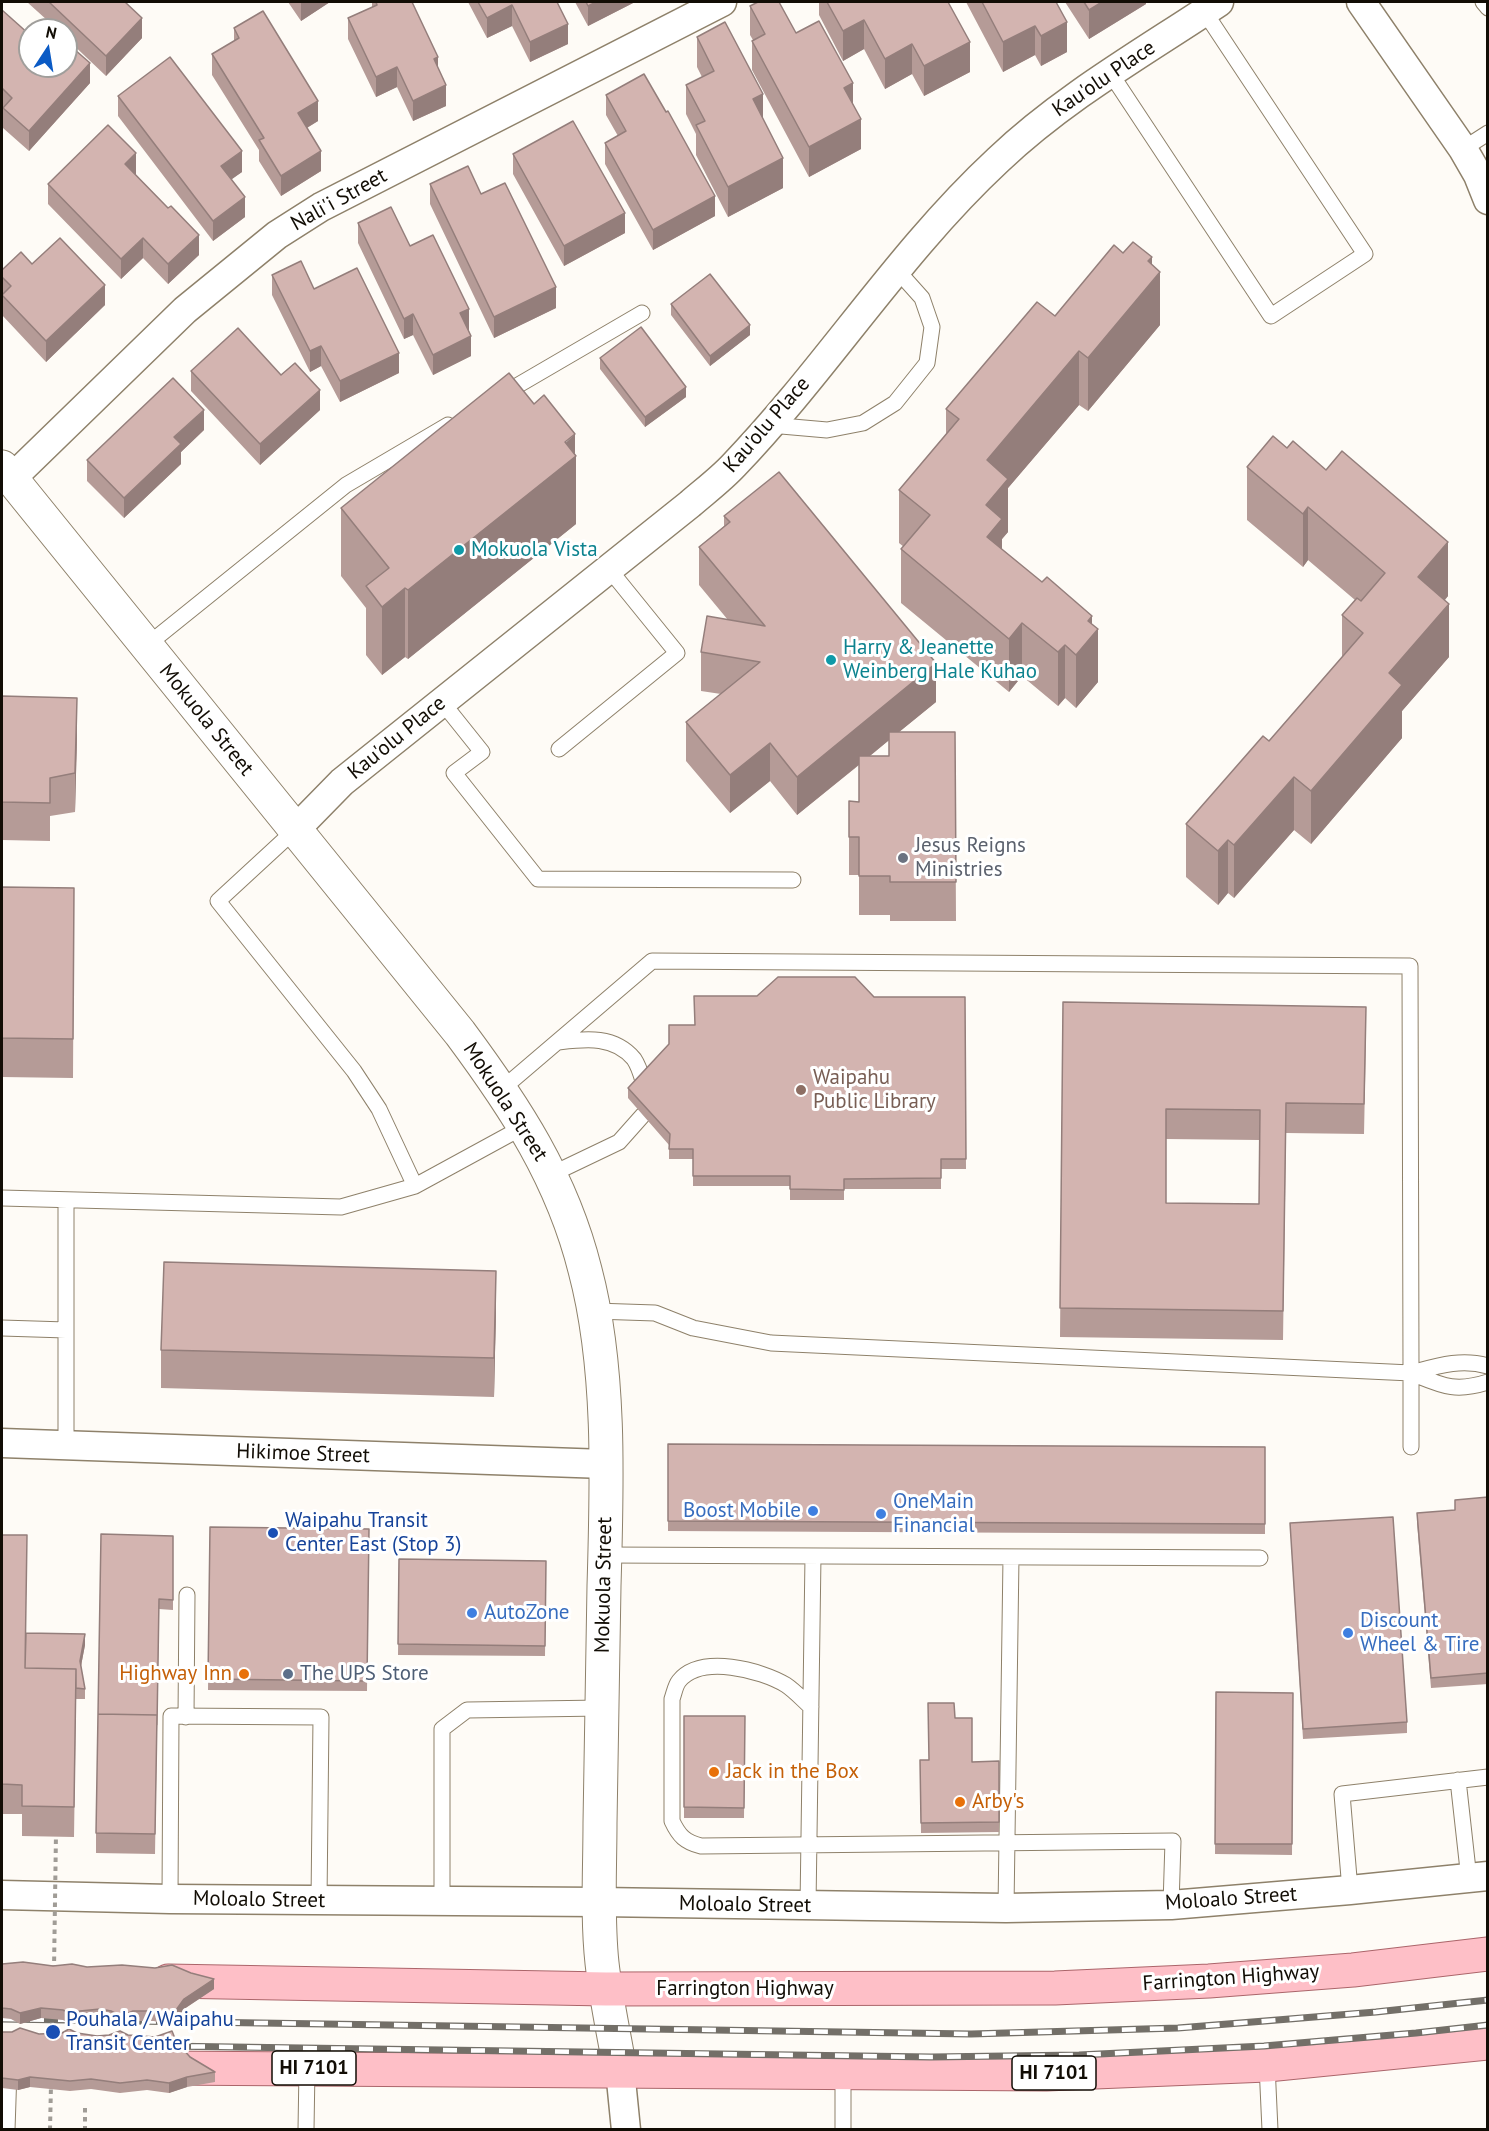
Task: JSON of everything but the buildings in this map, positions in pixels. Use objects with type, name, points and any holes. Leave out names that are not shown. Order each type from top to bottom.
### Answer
[{"type":"main road","name":"Farrington Highway","points":[[144,1980],[606,1989],[1055,1988],[1209,1981],[1342,1971],[1488,1954]]},
{"type":"main road","name":"HI 7101","points":[[134,2068],[1046,2074],[1267,2065],[1488,2043]]},
{"type":"main road","points":[[5,2067],[48,2064]]},
{"type":"street","name":"Nali'i Street","points":[[6,473],[185,310],[277,235],[321,207],[722,2]]},
{"type":"street","points":[[1361,2],[1463,149],[1478,175],[1488,200]]},
{"type":"street","name":"Kau'olu Place","points":[[295,830],[342,782],[690,504],[724,474],[770,425],[896,269],[998,159],[1053,113],[1211,6]]},
{"type":"street","name":"Mokuola Street","points":[[6,473],[439,1006],[502,1089],[525,1126],[550,1175],[585,1268],[595,1311],[602,1363],[605,1556],[599,1902],[602,1962],[620,2070]]},
{"type":"street","name":"Hikimoe Street","points":[[2,1443],[605,1464]]},
{"type":"street","name":"Moloalo Street","points":[[2,1895],[319,1901],[599,1902],[1006,1908],[1171,1905],[1478,1877]]},
{"type":"street","points":[[620,2070],[626,2130]]},
{"type":"lane","points":[[1483,2],[1488,8]]},
{"type":"lane","points":[[1110,74],[1271,316],[1365,254],[1211,6]]},
{"type":"lane","points":[[1463,149],[1488,133]]},
{"type":"lane","points":[[770,425],[827,430],[862,423],[895,404],[927,363],[932,327],[922,298],[896,269]]},
{"type":"lane","points":[[489,402],[642,313]]},
{"type":"lane","points":[[146,646],[346,484],[458,420]]},
{"type":"lane","points":[[559,749],[677,653],[609,569]]},
{"type":"lane","points":[[442,702],[482,752],[454,773],[538,879],[793,880]]},
{"type":"lane","points":[[295,830],[218,901],[354,1071],[379,1109],[415,1186]]},
{"type":"lane","points":[[502,1089],[652,961],[1410,966],[1411,1447]]},
{"type":"lane","points":[[558,1042],[603,1040],[621,1048],[634,1060],[643,1081]]},
{"type":"lane","points":[[550,1175],[619,1142],[643,1115]]},
{"type":"lane","points":[[2,1198],[341,1207],[415,1186],[525,1126]]},
{"type":"lane","points":[[66,1200],[66,1445]]},
{"type":"lane","points":[[595,1311],[655,1313],[693,1328],[771,1343],[1411,1373],[1448,1363],[1474,1362],[1488,1366]]},
{"type":"lane","points":[[2,1328],[66,1330]]},
{"type":"lane","points":[[1411,1373],[1449,1388],[1476,1386],[1488,1382]]},
{"type":"lane","points":[[605,1556],[1260,1558]]},
{"type":"lane","points":[[808,1906],[813,1556]]},
{"type":"lane","points":[[1006,1908],[1011,1557]]},
{"type":"lane","points":[[186,1717],[187,1595]]},
{"type":"lane","points":[[811,1707],[787,1686],[762,1673],[734,1667],[705,1668],[690,1672],[678,1682],[672,1699],[672,1821],[679,1836],[689,1844],[701,1846],[1173,1841],[1171,1905]]},
{"type":"lane","points":[[442,1902],[442,1729],[467,1710],[602,1708]]},
{"type":"lane","points":[[170,1899],[171,1716],[321,1717],[319,1901]]},
{"type":"lane","points":[[1350,1890],[1342,1794],[1488,1777]]},
{"type":"lane","points":[[1458,1780],[1478,1877]]},
{"type":"lane","points":[[1267,2065],[1270,2130]]},
{"type":"lane","points":[[5,2067],[7,2130]]},
{"type":"lane","points":[[306,2130],[307,2068]]},
{"type":"lane","points":[[843,2073],[843,2130]]},
{"type":"path","points":[[54,1981],[56,1826]]},
{"type":"path","points":[[54,1971],[65,1971]]},
{"type":"path","points":[[50,2130],[48,2064],[52,2013]]},
{"type":"path","points":[[85,2108],[85,2130]]},
{"type":"railway","points":[[2,2019],[971,2034],[1178,2028],[1376,2012],[1488,2000]]},
{"type":"railway","points":[[163,2046],[931,2057],[1079,2055],[1264,2046],[1488,2025]]},
{"type":"place","name":"Mokuola Vista","points":[[459,550]]},
{"type":"place","name":"Harry & Jeanette Weinberg Hale Kuhao","points":[[831,660]]},
{"type":"place","name":"Jesus Reigns Ministries","points":[[903,858]]},
{"type":"place","name":"Waipahu Public Library","points":[[801,1090]]},
{"type":"place","name":"Boost Mobile","points":[[813,1511]]},
{"type":"place","name":"OneMain Financial","points":[[881,1514]]},
{"type":"place","name":"Waipahu Transit Center East (Stop 3)","points":[[273,1533]]},
{"type":"place","name":"AutoZone","points":[[472,1613]]},
{"type":"place","name":"Discount Wheel & Tire","points":[[1348,1633]]},
{"type":"place","name":"Highway Inn","points":[[244,1674]]},
{"type":"place","name":"The UPS Store","points":[[288,1674]]},
{"type":"place","name":"Jack in the Box","points":[[714,1772]]},
{"type":"place","name":"Arby's","points":[[960,1802]]},
{"type":"place","name":"Pouhala / Waipahu Transit Center","points":[[53,2032]]}]
